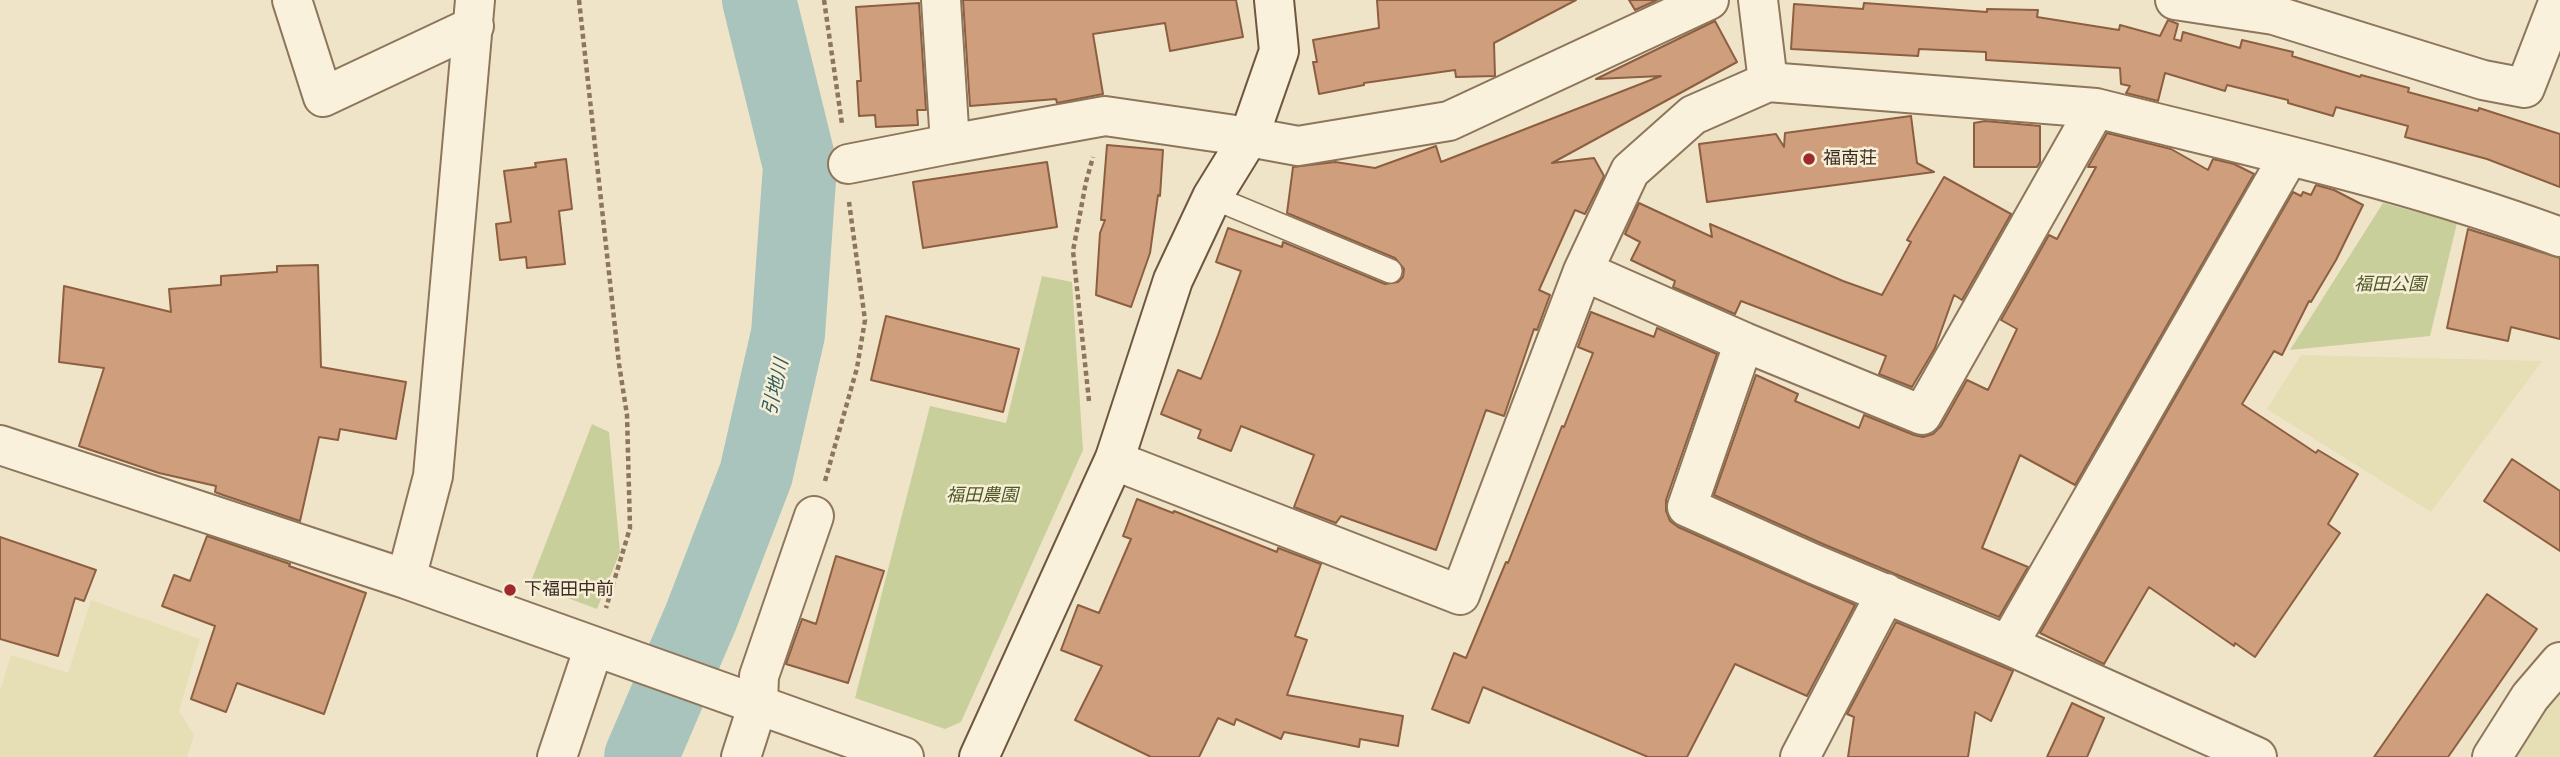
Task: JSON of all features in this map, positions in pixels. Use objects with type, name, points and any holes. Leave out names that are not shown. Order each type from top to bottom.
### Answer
[{"type":"street","points":[[292,0],[323,97],[475,13]]},
{"type":"street","points":[[941,0],[950,144]]},
{"type":"street","points":[[979,757],[1115,458],[1172,280],[1212,197],[1249,136],[1279,51],[1275,0]]},
{"type":"street","points":[[848,163],[1105,116],[1249,136],[1298,146],[1449,121],[1709,0]]},
{"type":"street","points":[[1758,0],[1768,82]]},
{"type":"street","points":[[2175,0],[2277,7],[2483,80],[2525,88],[2559,0]]},
{"type":"street","points":[[406,579],[433,476],[475,13]]},
{"type":"street","points":[[1115,458],[1131,467],[1460,595],[1583,271],[1630,171],[1693,116],[1768,82],[2096,108],[2289,156],[2492,211],[2560,237]]},
{"type":"street","points":[[1583,271],[1744,342],[1923,415],[2096,108]]},
{"type":"street","points":[[2008,645],[2289,156]]},
{"type":"street","points":[[1744,342],[1687,507],[1814,564],[2008,645],[2248,755]]},
{"type":"street","points":[[0,445],[406,579],[904,757]]},
{"type":"street","points":[[741,757],[741,697],[760,676],[814,516]]},
{"type":"street","points":[[1800,757],[1886,593]]},
{"type":"street","points":[[557,757],[603,650]]},
{"type":"street","points":[[2492,757],[2530,697],[2560,662]]},
{"type":"lane","points":[[1212,197],[1390,271]]},
{"type":"path","points":[[579,0],[627,415],[630,528],[604,612]]},
{"type":"path","points":[[814,516],[857,369],[865,320],[848,195],[848,163],[824,0]]},
{"type":"path","points":[[1091,414],[1073,251],[1086,182],[1105,116]]},
{"type":"shaded area","points":[[2301,355],[2542,361],[2431,512],[2267,409]]},
{"type":"shaded area","points":[[91,600],[200,639],[179,711],[194,735],[187,757],[0,757],[0,691],[11,655],[68,673]]},
{"type":"shaded area","points":[[2560,675],[2560,757],[2503,757]]},
{"type":"green space","name":"福田公園","points":[[2383,203],[2457,223],[2430,336],[2290,350]]},
{"type":"green space","name":"福田農園","points":[[1042,276],[1072,282],[1083,450],[961,722],[945,729],[855,698],[930,406],[1006,423]]},
{"type":"green space","points":[[592,424],[609,432],[620,552],[597,609],[530,584]]},
{"type":"building","points":[[963,0],[1236,0],[1243,37],[1170,51],[1165,23],[1093,34],[1103,94],[1057,103],[1056,99],[970,106]]},
{"type":"building","points":[[1377,0],[1576,0],[1494,43],[1495,76],[1456,77],[1455,70],[1364,83],[1319,94],[1313,62],[1317,62],[1313,40],[1379,28]]},
{"type":"building","points":[[1629,0],[1657,0],[1635,10]]},
{"type":"building","points":[[919,3],[926,110],[917,110],[918,125],[876,127],[875,115],[859,116],[857,81],[861,81],[856,7]]},
{"type":"building","points":[[1864,3],[1987,12],[1987,9],[2038,10],[2037,17],[2119,30],[2120,25],[2160,36],[2168,20],[2178,24],[2174,39],[2181,41],[2183,32],[2240,48],[2242,40],[2293,52],[2292,56],[2360,77],[2361,75],[2409,88],[2408,92],[2478,111],[2479,108],[2560,134],[2560,187],[2487,159],[2405,137],[2408,126],[2336,107],[2333,116],[2288,103],[2288,100],[2227,85],[2225,91],[2165,73],[2158,101],[2126,93],[2130,86],[2121,84],[2120,68],[1986,60],[1986,52],[1919,49],[1918,56],[1791,49],[1794,4],[1863,9]]},
{"type":"building","points":[[1715,21],[1737,62],[1552,163],[1594,158],[1604,176],[1585,214],[1575,210],[1565,232],[1539,290],[1550,295],[1537,330],[1534,329],[1504,416],[1486,410],[1436,550],[1341,516],[1336,523],[1294,507],[1314,455],[1241,426],[1231,451],[1198,438],[1201,430],[1161,414],[1178,370],[1201,379],[1218,335],[1241,271],[1216,262],[1228,228],[1282,247],[1283,242],[1385,284],[1398,282],[1403,277],[1404,269],[1395,258],[1287,213],[1293,167],[1335,162],[1375,168],[1436,146],[1441,162],[1661,76],[1596,79]]},
{"type":"building","name":"福南荘","points":[[1911,116],[1917,163],[1934,172],[1707,202],[1699,144],[1776,134],[1784,147],[1785,133]]},
{"type":"building","points":[[1985,121],[2040,126],[2040,162],[2037,167],[1974,167],[1974,123]]},
{"type":"building","points":[[2107,133],[2171,149],[2208,170],[2213,159],[2234,164],[2254,174],[2075,485],[2020,455],[1982,548],[2028,567],[1999,617],[1823,544],[1714,495],[1756,375],[1798,394],[1795,401],[1859,428],[1864,415],[1923,437],[1933,434],[1941,426],[1967,380],[1988,390],[2017,329],[2001,320],[2049,235],[2057,239],[2096,167],[2088,167]]},
{"type":"building","points":[[1107,145],[1163,150],[1160,196],[1158,195],[1150,253],[1131,307],[1096,295],[1100,233],[1105,220],[1101,220]]},
{"type":"building","points":[[566,159],[572,209],[559,211],[565,264],[527,268],[526,257],[500,260],[496,224],[511,222],[504,171],[536,167],[535,163]]},
{"type":"building","points":[[1047,162],[1057,227],[923,248],[913,182]]},
{"type":"building","points":[[1944,177],[2011,214],[1962,300],[1954,295],[1935,348],[1912,387],[1879,374],[1886,356],[1741,301],[1735,314],[1673,287],[1675,281],[1631,260],[1640,242],[1625,234],[1639,203],[1712,237],[1710,224],[1882,295],[1911,242],[1907,240]]},
{"type":"building","points":[[2316,185],[2334,190],[2363,205],[2336,260],[2311,302],[2309,301],[2282,355],[2274,351],[2242,404],[2316,453],[2318,450],[2358,474],[2328,524],[2340,533],[2255,657],[2235,643],[2234,646],[2149,587],[2104,664],[2040,633],[2293,192],[2301,196],[2303,192],[2311,195]]},
{"type":"building","points":[[2468,229],[2560,258],[2560,339],[2511,327],[2508,341],[2447,328]]},
{"type":"building","points":[[318,265],[321,367],[406,382],[396,439],[340,429],[338,440],[319,437],[300,521],[215,492],[216,486],[159,473],[79,446],[104,368],[59,362],[64,286],[171,312],[169,289],[221,285],[221,276],[277,272],[277,266]]},
{"type":"building","points":[[1591,312],[1654,337],[1657,328],[1717,354],[1666,500],[1670,521],[1678,527],[1855,605],[1807,696],[1735,664],[1687,757],[1648,757],[1483,687],[1469,723],[1432,709],[1454,653],[1466,658],[1506,562],[1508,563],[1562,426],[1564,427],[1593,353],[1578,347]]},
{"type":"building","points":[[886,316],[1019,349],[1003,412],[871,380]]},
{"type":"building","points":[[2512,459],[2560,491],[2560,551],[2484,501]]},
{"type":"building","points":[[1137,499],[1277,552],[1278,548],[1321,564],[1295,636],[1307,640],[1287,695],[1403,716],[1398,746],[1360,739],[1359,747],[1284,732],[1281,739],[1236,719],[1234,725],[1218,718],[1199,757],[1151,757],[1075,720],[1102,666],[1061,650],[1078,605],[1099,613],[1131,539],[1123,536]]},
{"type":"building","points":[[207,536],[366,593],[324,714],[237,683],[226,712],[191,699],[215,626],[162,606],[174,575],[190,581]]},
{"type":"building","points":[[0,537],[96,570],[84,601],[75,598],[58,656],[0,639]]},
{"type":"building","points":[[836,556],[884,571],[848,683],[786,664],[802,619],[816,624]]},
{"type":"building","points":[[2487,594],[2537,629],[2448,757],[2374,757]]},
{"type":"building","points":[[1896,622],[2013,671],[1991,721],[1975,712],[1968,757],[1848,757],[1854,717],[1847,714]]},
{"type":"building","points":[[2072,703],[2104,718],[2087,757],[2047,757]]},
{"type":"waterway","name":"引地川","points":[[641,757],[701,617],[756,474],[788,334],[800,166],[759,0]]},
{"type":"place","name":"福南荘","points":[[1809,159]]},
{"type":"place","name":"下福田中前","points":[[510,590]]}]
